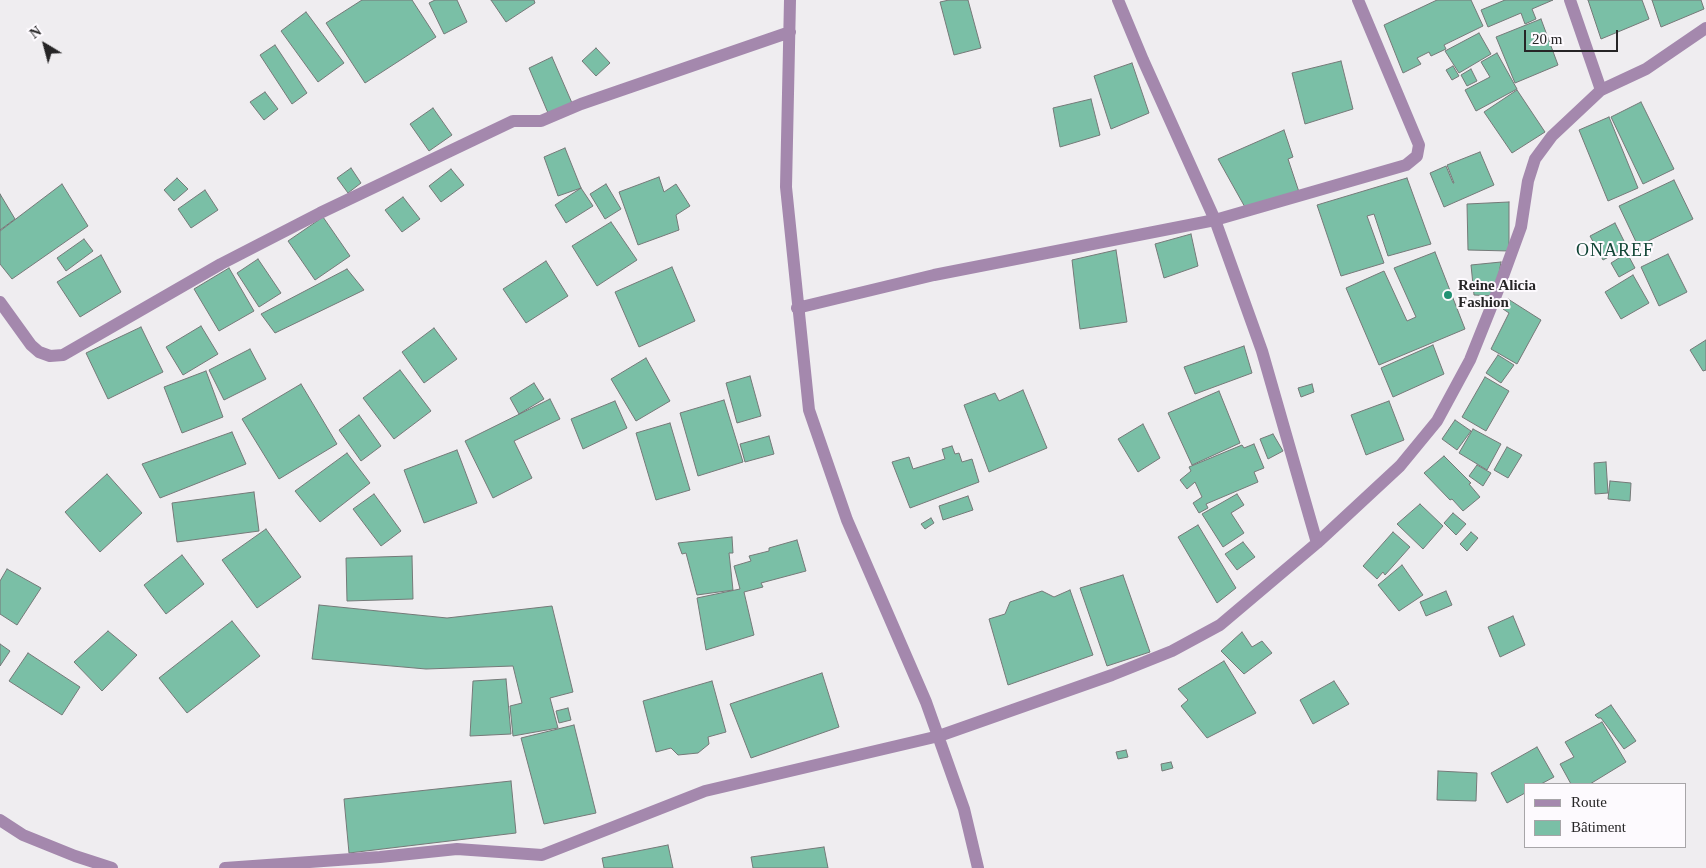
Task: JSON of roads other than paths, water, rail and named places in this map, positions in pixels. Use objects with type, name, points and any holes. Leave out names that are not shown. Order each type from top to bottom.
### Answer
[{"type":"street","points":[[790,0],[786,187],[809,410],[848,520],[926,702],[964,809],[978,868]]},
{"type":"street","points":[[1118,0],[1215,220],[1262,351],[1317,543]]},
{"type":"street","points":[[798,308],[934,275],[1215,220],[1406,165],[1417,156],[1419,145],[1358,0]]},
{"type":"street","points":[[1570,0],[1601,90]]},
{"type":"street","points":[[224,868],[380,857],[457,849],[542,855],[705,790],[938,736],[1112,675],[1172,651],[1220,625],[1317,543],[1400,466],[1438,421],[1470,360],[1498,290],[1521,227],[1528,181],[1535,159],[1552,136],[1601,90],[1646,69],[1706,28]]},
{"type":"street","points":[[0,302],[31,345],[40,352],[50,356],[63,355],[221,264],[320,213],[513,120],[541,121],[581,104],[790,32]]},
{"type":"street","points":[[0,820],[23,835],[78,862],[112,868]]},
{"type":"street","points":[[542,855],[545,868]]},
{"type":"place","name":"Reine Alicia Fashion","points":[[1448,295]]},
{"type":"district","name":"ONAREF","points":[[1615,251]]}]
